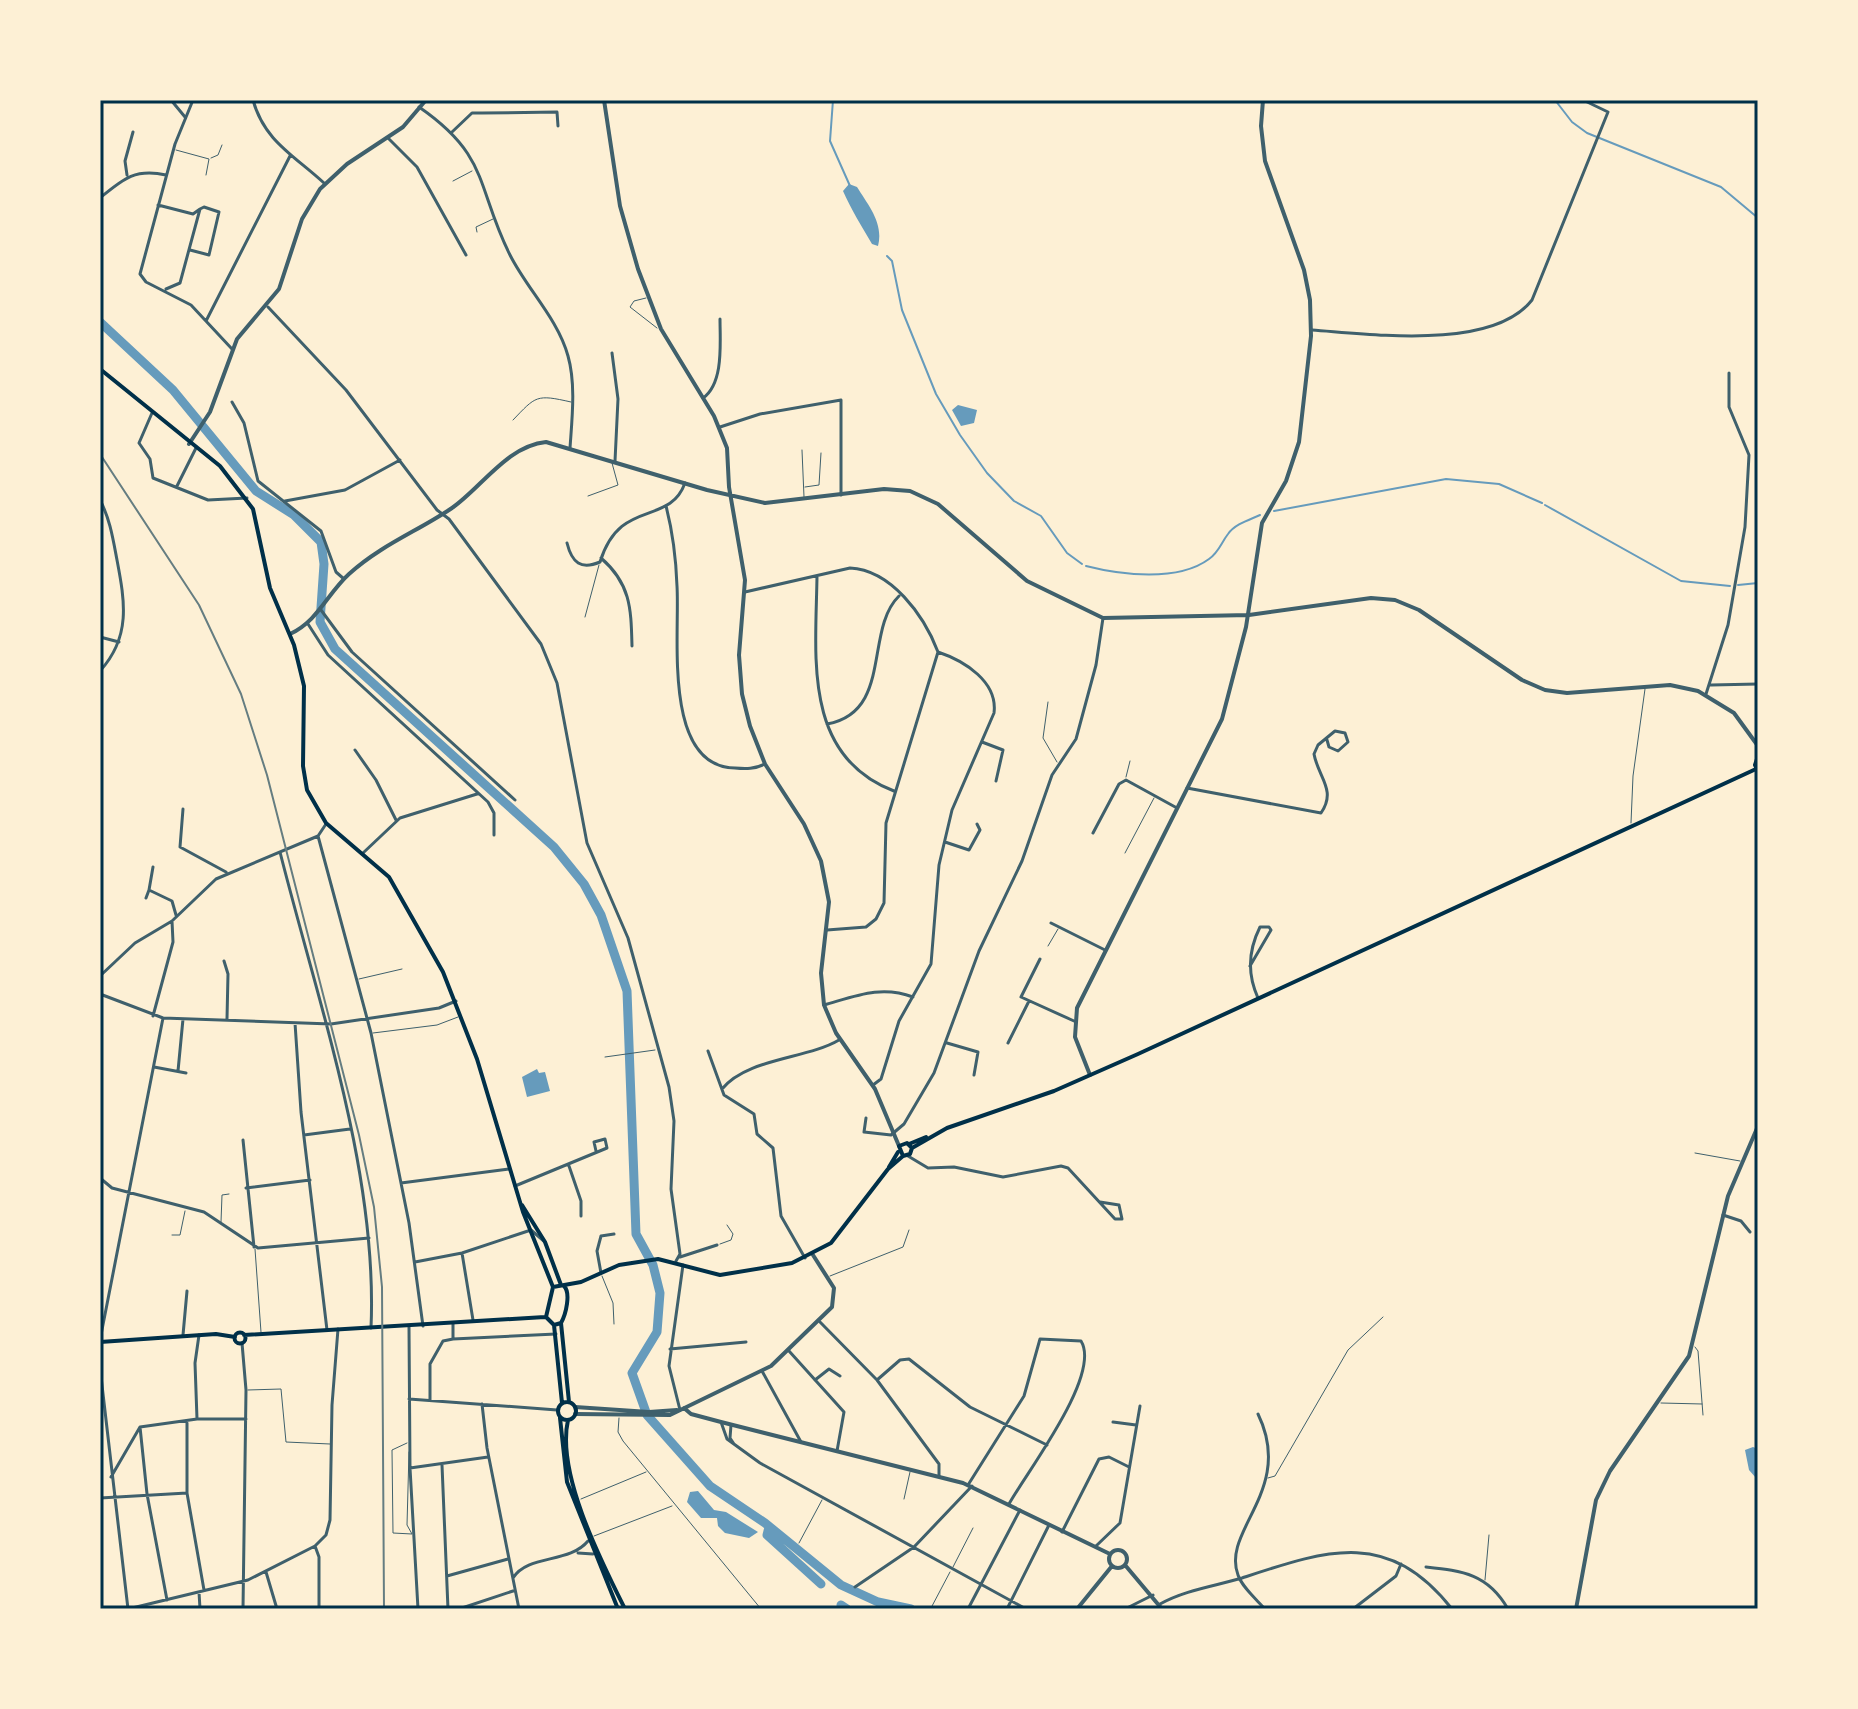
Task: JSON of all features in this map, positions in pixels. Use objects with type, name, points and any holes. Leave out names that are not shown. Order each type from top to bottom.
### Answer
[{"type":"main road","points":[[100,369],[220,466],[247,498],[259,526],[270,588],[290,634],[306,702],[305,780],[314,807],[326,823],[363,853],[394,885],[456,1001],[509,1169],[553,1287],[546,1317]]},
{"type":"main road","points":[[553,1287],[581,1282],[647,1260],[678,1259],[683,1265],[706,1273],[727,1275],[771,1270],[813,1255],[831,1243],[905,1149],[928,1136],[1090,1075],[1757,770],[1758,756]]},
{"type":"main road","points":[[521,1203],[545,1242],[569,1295]]},
{"type":"main road","points":[[581,1282],[569,1295],[561,1323],[569,1402],[575,1407],[575,1414],[568,1420],[567,1457],[593,1554],[618,1609]]},
{"type":"main road","points":[[235,1337],[240,1333],[409,1327],[546,1317],[554,1325],[556,1334],[562,1403],[557,1410],[564,1472],[590,1539],[625,1609]]},
{"type":"main road","points":[[554,1325],[561,1323]]},
{"type":"main road","points":[[100,1341],[199,1335],[235,1337],[242,1343],[244,1335]]},
{"type":"main road","points":[[562,1403],[569,1402]]},
{"type":"main road","points":[[560,1418],[568,1420]]},
{"type":"street","points":[[171,100],[185,117]]},
{"type":"street","points":[[193,100],[166,175],[140,274],[146,282],[184,300],[232,349]]},
{"type":"street","points":[[253,100],[265,130],[290,156],[324,183]]},
{"type":"street","points":[[419,107],[420,100]]},
{"type":"street","points":[[189,444],[204,423],[232,349],[242,333],[268,307],[282,281],[302,219],[324,183],[388,138],[426,100]]},
{"type":"street","points":[[604,100],[620,206],[649,297],[661,329],[720,427],[727,448],[730,495],[745,592],[739,646],[741,687],[750,726],[765,764],[804,824],[821,861],[827,888],[827,930],[821,973],[824,1005],[840,1040],[873,1085],[894,1132],[905,1149],[928,1168],[954,1167],[1003,1177],[1068,1168],[1115,1219],[1122,1219],[1123,1212],[1117,1203],[1100,1202]]},
{"type":"street","points":[[1090,1075],[1077,1044],[1074,1021],[1079,1002],[1222,719],[1249,615],[1262,523],[1286,481],[1299,442],[1312,330],[1304,270],[1265,161],[1263,100]]},
{"type":"street","points":[[1312,330],[1413,335],[1493,327],[1515,317],[1532,300],[1608,112],[1583,100]]},
{"type":"street","points":[[419,107],[452,132],[478,168],[511,256],[564,344],[571,377],[570,448]]},
{"type":"street","points":[[452,132],[472,113],[557,112],[558,126]]},
{"type":"street","points":[[127,175],[125,161],[133,132]]},
{"type":"street","points":[[388,138],[417,167],[466,255]]},
{"type":"street","points":[[206,321],[290,156]]},
{"type":"street","points":[[100,198],[127,175],[150,171],[166,175]]},
{"type":"street","points":[[158,205],[193,214],[204,207],[219,212],[221,216],[209,255],[190,250]]},
{"type":"street","points":[[166,289],[180,283],[200,209]]},
{"type":"street","points":[[268,307],[346,390],[449,519],[541,644],[557,683],[587,843],[628,938],[674,1121],[671,1189],[678,1259],[717,1245]]},
{"type":"street","points":[[703,398],[713,388],[720,319]]},
{"type":"street","points":[[612,353],[618,399],[614,461]]},
{"type":"street","points":[[1706,694],[1728,625],[1743,543],[1749,459],[1745,441],[1729,407],[1729,373]]},
{"type":"street","points":[[720,427],[760,414],[841,400],[841,495]]},
{"type":"street","points":[[232,402],[246,430],[258,481],[302,512],[325,537],[336,572],[344,579]]},
{"type":"street","points":[[153,411],[139,443],[150,459],[153,478],[208,500],[247,498]]},
{"type":"street","points":[[290,634],[308,624],[344,579],[385,545],[442,514],[528,447],[546,442],[765,503],[898,489],[921,494],[944,509],[1022,577],[1103,618],[1249,615],[1382,597],[1419,610],[1522,680],[1545,690],[1577,692],[1645,685],[1681,686],[1706,694],[1734,713],[1758,746]]},
{"type":"street","points":[[177,486],[196,448]]},
{"type":"street","points":[[285,501],[345,490],[400,460]]},
{"type":"street","points":[[567,543],[571,558],[578,564],[586,566],[601,560],[610,537],[619,527],[666,506],[679,496],[685,483]]},
{"type":"street","points":[[100,500],[110,523],[124,595],[124,625],[119,642],[100,671]]},
{"type":"street","points":[[666,506],[675,552],[679,693],[689,731],[701,755],[713,764],[750,769],[765,764]]},
{"type":"street","points":[[601,560],[626,588],[632,646]]},
{"type":"street","points":[[745,592],[850,568],[863,568],[887,579],[928,630],[938,652],[975,672],[991,689],[994,713],[962,784],[939,865],[931,964],[899,1021],[881,1079],[873,1085]]},
{"type":"street","points":[[817,576],[818,693],[827,724],[851,766],[875,784],[895,791]]},
{"type":"street","points":[[827,724],[848,714],[869,689],[886,617],[900,595]]},
{"type":"street","points":[[323,609],[352,652],[515,800]]},
{"type":"street","points":[[866,1118],[864,1132],[888,1136],[904,1124],[922,1096],[946,1043],[979,951],[1022,861],[1058,764],[1076,739],[1096,665],[1103,618]]},
{"type":"street","points":[[308,624],[328,655],[472,784],[493,809],[494,835]]},
{"type":"street","points":[[100,637],[119,642]]},
{"type":"street","points":[[827,930],[866,927],[880,914],[884,903],[886,823],[938,652]]},
{"type":"street","points":[[1711,685],[1758,684]]},
{"type":"street","points":[[1187,788],[1321,813],[1327,802],[1328,788],[1314,754],[1318,745],[1338,730],[1347,736],[1348,742],[1338,751],[1329,747],[1327,740]]},
{"type":"street","points":[[982,742],[1003,750],[996,781]]},
{"type":"street","points":[[355,750],[377,781],[396,820]]},
{"type":"street","points":[[1093,833],[1119,784],[1126,780],[1177,808]]},
{"type":"street","points":[[363,853],[396,820],[478,794]]},
{"type":"street","points":[[183,809],[180,847],[226,872]]},
{"type":"street","points":[[100,976],[135,943],[172,921],[203,888],[226,872],[318,836],[326,823]]},
{"type":"street","points":[[945,842],[969,850],[980,830],[977,824]]},
{"type":"street","points":[[318,836],[371,1033],[401,1183],[423,1326]]},
{"type":"street","points":[[280,852],[350,1129],[369,1238],[371,1328]]},
{"type":"street","points":[[146,898],[153,867]]},
{"type":"street","points":[[149,890],[172,901],[176,916]]},
{"type":"street","points":[[153,1016],[173,942],[172,921]]},
{"type":"street","points":[[1051,923],[1105,950]]},
{"type":"street","points":[[1250,966],[1271,930],[1260,927],[1253,943],[1250,966],[1258,998]]},
{"type":"street","points":[[1040,959],[1021,997],[1074,1021]]},
{"type":"street","points":[[224,961],[228,974],[227,1019]]},
{"type":"street","points":[[824,1005],[875,991],[893,990],[913,997]]},
{"type":"street","points":[[100,994],[163,1018],[323,1023],[439,1008],[456,1001]]},
{"type":"street","points":[[1008,1043],[1029,1001]]},
{"type":"street","points":[[100,1341],[163,1018]]},
{"type":"street","points":[[178,1071],[184,1018]]},
{"type":"street","points":[[295,1021],[304,1135],[327,1330]]},
{"type":"street","points":[[722,1089],[766,1064],[840,1040]]},
{"type":"street","points":[[946,1043],[978,1052],[974,1075]]},
{"type":"street","points":[[708,1051],[726,1098],[754,1114],[757,1134],[772,1144],[777,1159],[781,1216],[805,1258]]},
{"type":"street","points":[[154,1067],[186,1073]]},
{"type":"street","points":[[1576,1609],[1589,1526],[1600,1491],[1693,1346],[1723,1215],[1740,1161],[1758,1126]]},
{"type":"street","points":[[304,1135],[350,1129]]},
{"type":"street","points":[[243,1140],[254,1247]]},
{"type":"street","points":[[515,1186],[569,1166],[596,1151]]},
{"type":"street","points":[[569,1166],[581,1201],[581,1216]]},
{"type":"street","points":[[401,1183],[509,1169]]},
{"type":"street","points":[[100,1178],[107,1186],[186,1205],[221,1223],[254,1247],[369,1238]]},
{"type":"street","points":[[246,1188],[310,1180]]},
{"type":"street","points":[[1723,1215],[1741,1221],[1750,1232]]},
{"type":"street","points":[[415,1262],[462,1253],[531,1230],[545,1242]]},
{"type":"street","points":[[601,1273],[597,1251],[601,1236],[614,1234]]},
{"type":"street","points":[[462,1253],[474,1322]]},
{"type":"street","points":[[575,1414],[651,1415],[682,1409],[762,1371],[789,1351],[832,1307],[835,1297],[828,1277],[813,1255]]},
{"type":"street","points":[[683,1265],[670,1349],[670,1377],[682,1409],[731,1425],[970,1486],[1110,1554]]},
{"type":"street","points":[[183,1335],[187,1291]]},
{"type":"street","points":[[820,1322],[877,1380],[939,1464],[939,1476]]},
{"type":"street","points":[[453,1323],[453,1339]]},
{"type":"street","points":[[409,1327],[409,1450],[418,1609]]},
{"type":"street","points":[[100,1368],[128,1609],[243,1582],[315,1546],[326,1535],[330,1520],[338,1329]]},
{"type":"street","points":[[430,1400],[430,1364],[443,1341],[556,1334]]},
{"type":"street","points":[[197,1419],[195,1363],[199,1335]]},
{"type":"street","points":[[855,1587],[914,1547],[970,1486],[1029,1386],[1040,1339],[1082,1342],[1083,1356],[1076,1387],[1047,1445],[1009,1504]]},
{"type":"street","points":[[670,1349],[746,1342]]},
{"type":"street","points":[[242,1343],[246,1390],[243,1609]]},
{"type":"street","points":[[789,1351],[844,1412],[837,1451]]},
{"type":"street","points":[[877,1380],[900,1360],[909,1359],[957,1398],[1047,1445]]},
{"type":"street","points":[[815,1380],[829,1369],[840,1376]]},
{"type":"street","points":[[762,1371],[801,1442]]},
{"type":"street","points":[[409,1399],[557,1410]]},
{"type":"street","points":[[482,1404],[488,1457],[519,1609]]},
{"type":"street","points":[[1094,1547],[1120,1523],[1140,1406]]},
{"type":"street","points":[[575,1407],[641,1415]]},
{"type":"street","points":[[1258,1414],[1265,1429],[1268,1478],[1238,1547],[1238,1579],[1265,1609]]},
{"type":"street","points":[[140,1427],[187,1423],[197,1419],[246,1419]]},
{"type":"street","points":[[721,1422],[723,1434],[736,1447],[1026,1609]]},
{"type":"street","points":[[1113,1422],[1136,1425]]},
{"type":"street","points":[[187,1423],[187,1493],[204,1590]]},
{"type":"street","points":[[731,1425],[730,1438],[736,1447]]},
{"type":"street","points":[[100,1427],[106,1427]]},
{"type":"street","points":[[111,1477],[140,1427]]},
{"type":"street","points":[[140,1427],[147,1494],[167,1600]]},
{"type":"street","points":[[410,1468],[488,1457]]},
{"type":"street","points":[[1062,1532],[1099,1459],[1109,1457],[1129,1467]]},
{"type":"street","points":[[442,1465],[448,1609]]},
{"type":"street","points":[[100,1498],[187,1493]]},
{"type":"street","points":[[968,1609],[1020,1510]]},
{"type":"street","points":[[1007,1609],[1049,1525]]},
{"type":"street","points":[[574,1553],[590,1539]]},
{"type":"street","points":[[315,1546],[319,1557],[319,1609]]},
{"type":"street","points":[[1110,1554],[1116,1550],[1124,1551],[1127,1558],[1125,1565],[1119,1568],[1112,1566]]},
{"type":"street","points":[[1125,1565],[1161,1607],[1309,1555],[1337,1552],[1377,1556],[1420,1573],[1452,1609]]},
{"type":"street","points":[[513,1578],[519,1570],[574,1553],[593,1554]]},
{"type":"street","points":[[1077,1609],[1112,1566],[1110,1554]]},
{"type":"street","points":[[447,1576],[508,1559]]},
{"type":"street","points":[[1353,1609],[1396,1576],[1401,1564]]},
{"type":"street","points":[[1426,1567],[1467,1573],[1485,1580],[1508,1609]]},
{"type":"street","points":[[266,1572],[277,1609]]},
{"type":"street","points":[[459,1609],[513,1591]]},
{"type":"street","points":[[199,1592],[200,1609]]},
{"type":"street","points":[[1125,1609],[1153,1595]]},
{"type":"lane","points":[[174,149],[209,159],[218,155],[222,145]]},
{"type":"lane","points":[[206,175],[209,159]]},
{"type":"lane","points":[[453,181],[478,168]]},
{"type":"lane","points":[[477,232],[476,227],[495,217]]},
{"type":"lane","points":[[649,297],[634,301],[630,307],[641,319],[661,329]]},
{"type":"lane","points":[[513,420],[523,405],[538,399],[571,402]]},
{"type":"lane","points":[[802,450],[804,499]]},
{"type":"lane","points":[[803,487],[819,485],[821,453]]},
{"type":"lane","points":[[588,496],[618,485],[614,461]]},
{"type":"lane","points":[[585,617],[601,560]]},
{"type":"lane","points":[[1631,826],[1633,776],[1645,685]]},
{"type":"lane","points":[[1048,702],[1043,738],[1058,764]]},
{"type":"lane","points":[[1126,780],[1130,761]]},
{"type":"lane","points":[[1125,853],[1155,796]]},
{"type":"lane","points":[[1048,946],[1059,927]]},
{"type":"lane","points":[[357,980],[402,969]]},
{"type":"lane","points":[[371,1033],[437,1025],[462,1016]]},
{"type":"lane","points":[[605,1057],[658,1050]]},
{"type":"lane","points":[[1695,1153],[1740,1161]]},
{"type":"lane","points":[[221,1223],[222,1195],[229,1194]]},
{"type":"lane","points":[[172,1235],[180,1235],[184,1227],[186,1205]]},
{"type":"lane","points":[[717,1245],[731,1240],[733,1234],[727,1225]]},
{"type":"lane","points":[[828,1277],[903,1247],[909,1230]]},
{"type":"lane","points":[[254,1247],[261,1332]]},
{"type":"lane","points":[[601,1273],[613,1303],[614,1324]]},
{"type":"lane","points":[[1268,1478],[1275,1476],[1348,1350],[1383,1317]]},
{"type":"lane","points":[[1693,1346],[1698,1351],[1703,1415]]},
{"type":"lane","points":[[246,1390],[281,1389],[286,1442],[332,1444]]},
{"type":"lane","points":[[1659,1402],[1665,1406],[1702,1404]]},
{"type":"lane","points":[[619,1416],[618,1432],[674,1506],[761,1609]]},
{"type":"lane","points":[[409,1443],[392,1450],[393,1533],[412,1534],[407,1521],[409,1450]]},
{"type":"lane","points":[[904,1499],[910,1469]]},
{"type":"lane","points":[[579,1500],[631,1481],[648,1471]]},
{"type":"lane","points":[[799,1543],[823,1498]]},
{"type":"lane","points":[[590,1539],[674,1506]]},
{"type":"lane","points":[[931,1608],[973,1528]]},
{"type":"lane","points":[[1485,1580],[1489,1535]]},
{"type":"water","points":[[849,184],[857,187],[874,215],[879,230],[878,246],[872,244],[846,198],[843,191]]},
{"type":"water","points":[[958,405],[977,410],[974,423],[961,426],[952,410]]},
{"type":"water","points":[[537,1069],[539,1073],[545,1072],[550,1091],[527,1097],[522,1077]]},
{"type":"water","points":[[1758,1449],[1758,1487],[1756,1478],[1749,1470],[1745,1450]]},
{"type":"water","points":[[698,1491],[714,1510],[726,1512],[758,1532],[749,1538],[725,1533],[718,1526],[717,1518],[701,1518],[687,1502],[690,1492]]},
{"type":"waterway","points":[[833,100],[830,141],[850,186]]},
{"type":"waterway","points":[[1555,100],[1572,122],[1587,133],[1721,187],[1758,218]]},
{"type":"waterway","points":[[887,256],[892,261],[902,310],[936,394],[960,435],[987,473],[1014,501],[1041,516],[1067,553],[1082,564]]},
{"type":"waterway","points":[[100,322],[173,390],[256,491],[294,515],[321,542],[324,564],[320,622],[335,649],[554,847],[584,884],[601,915],[627,991],[636,1234],[653,1265],[660,1293],[657,1332],[632,1373],[647,1415],[710,1486],[765,1523],[841,1585],[878,1602],[911,1609]]},
{"type":"waterway","points":[[1274,511],[1446,479],[1499,484],[1542,503]]},
{"type":"waterway","points":[[1545,505],[1681,581],[1730,586]]},
{"type":"waterway","points":[[1086,566],[1132,574],[1182,571],[1209,559],[1234,528],[1260,515]]},
{"type":"waterway","points":[[1738,585],[1758,583]]},
{"type":"waterway","points":[[769,1527],[767,1535],[821,1584]]},
{"type":"waterway","points":[[841,1605],[847,1609]]},
{"type":"railway","points":[[100,454],[199,605],[241,694],[267,775],[359,1135],[374,1207],[382,1287],[384,1609]]}]
